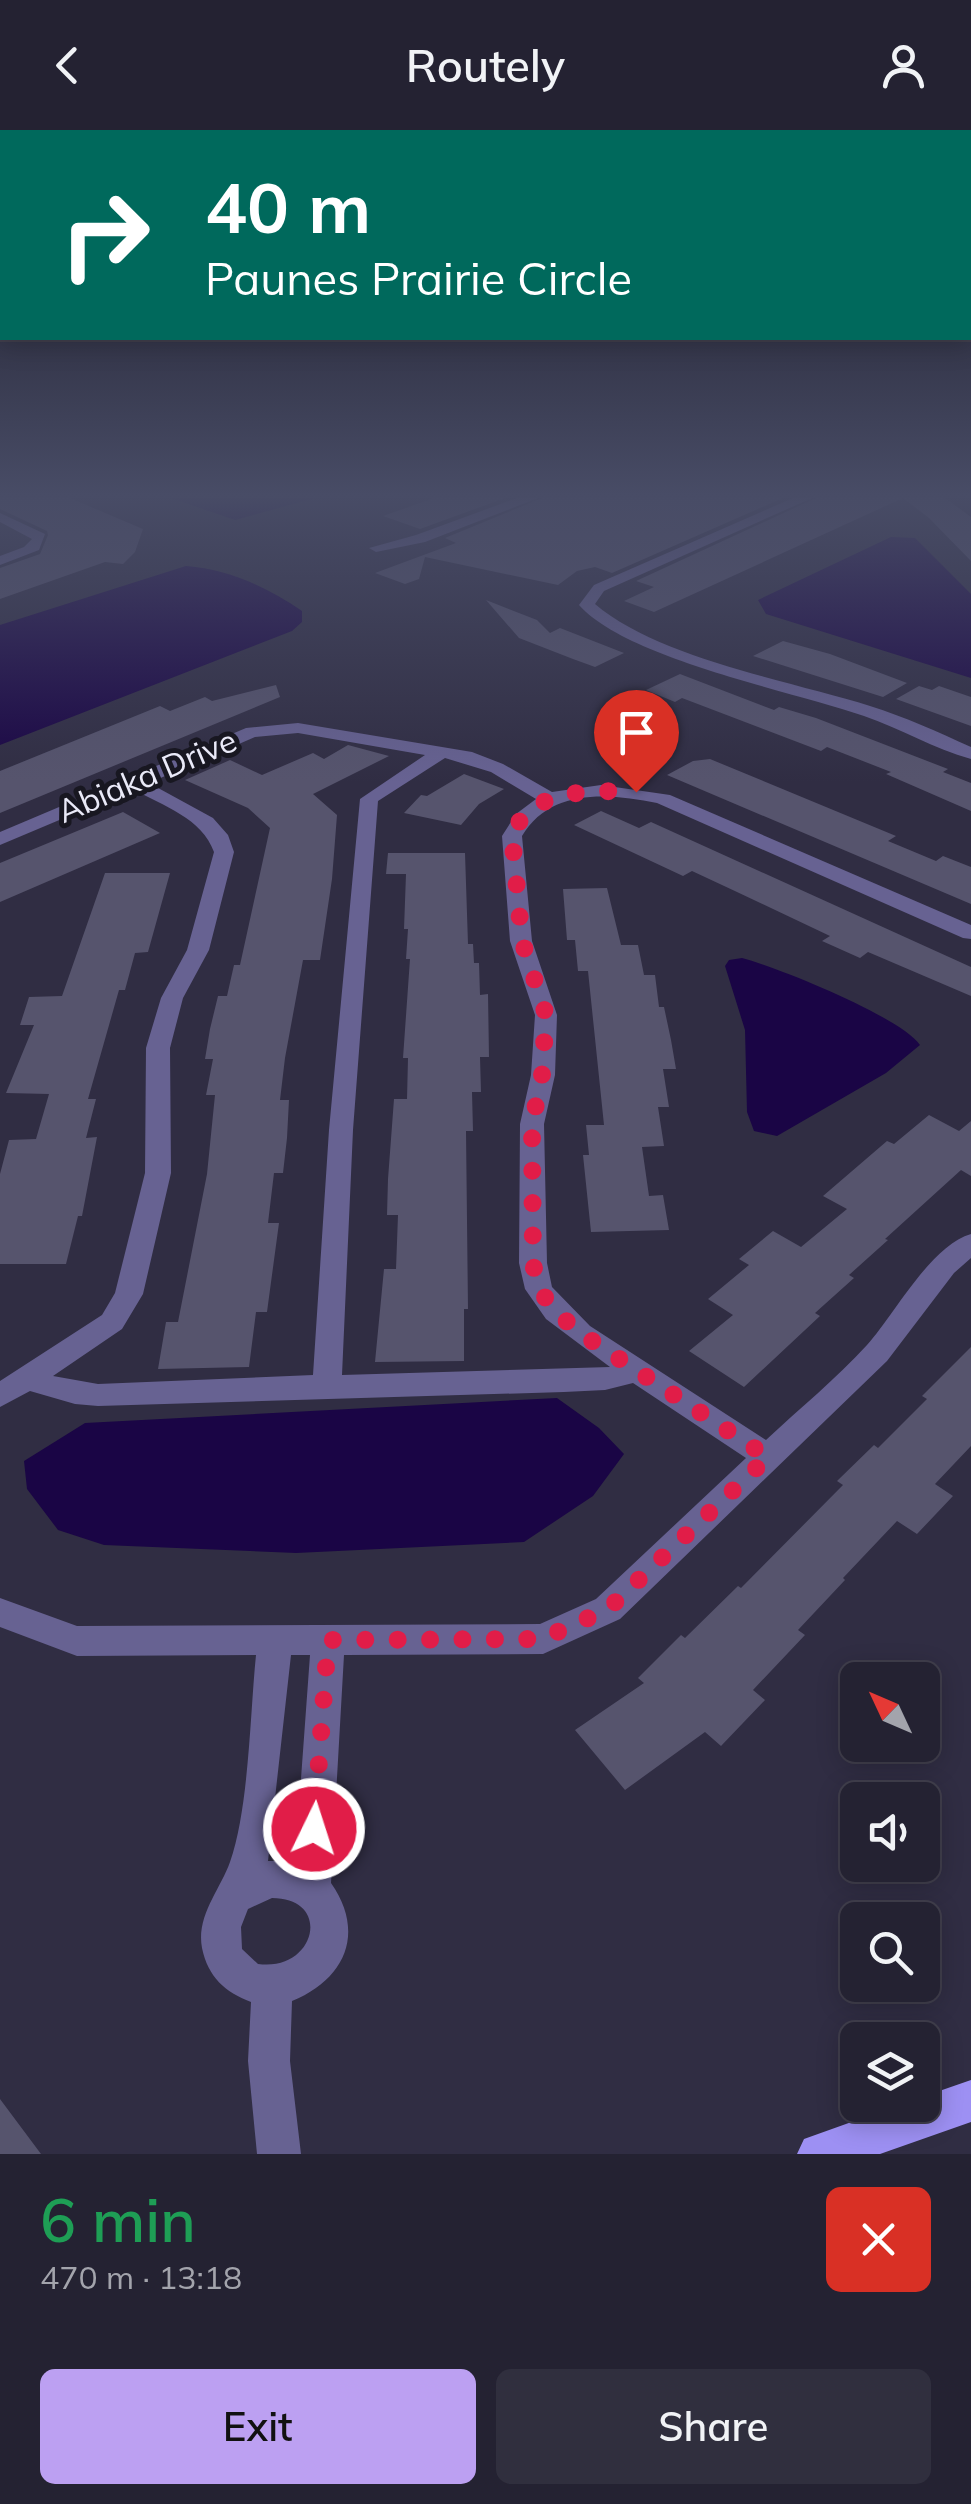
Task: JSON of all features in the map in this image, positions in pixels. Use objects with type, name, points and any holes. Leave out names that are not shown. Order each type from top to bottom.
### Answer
[{"type":"main road","points":[[819,2154],[971,2101]]},
{"type":"street","points":[[596,592],[587,605],[593,614],[613,626],[730,670],[868,711],[971,754]]},
{"type":"street","name":"Abiaka Drive","points":[[0,839],[252,732],[298,728],[485,762],[550,799]]},
{"type":"street","points":[[327,1386],[342,1130],[370,799],[444,752]]},
{"type":"street","points":[[0,1396],[112,1322],[128,1294],[158,1174],[158,1048],[172,998],[198,950],[224,852],[218,835],[206,822],[134,782]]},
{"type":"street","points":[[768,1457],[580,1333],[556,1312],[538,1288],[533,1263],[532,1124],[542,1075],[546,1015],[522,941],[512,836],[518,821],[550,799],[612,790],[664,799],[971,933]]},
{"type":"street","points":[[0,1612],[76,1642],[542,1639],[608,1609],[877,1353],[944,1266],[971,1242]]},
{"type":"street","points":[[26,1379],[75,1393],[98,1395],[564,1381],[637,1371]]},
{"type":"street","points":[[240,1893],[251,1855],[275,1640]]},
{"type":"street","points":[[312,1886],[328,1640]]},
{"type":"street","points":[[276,1876],[295,1878],[312,1886],[328,1906],[330,1932],[321,1959],[300,1979],[272,1987],[251,1983],[233,1971],[222,1953],[220,1932],[226,1910],[240,1893],[257,1881],[276,1876]]},
{"type":"street","points":[[272,1987],[269,2061],[279,2154]]},
{"type":"shaded area","points":[[103,592],[272,592],[302,611],[302,622],[292,631],[0,745],[0,625]]},
{"type":"shaded area","points":[[774,592],[969,592],[971,678],[766,614],[758,600]]},
{"type":"shaded area","points":[[742,958],[782,971],[865,1008],[920,1045],[886,1073],[777,1136],[754,1131],[747,1112],[745,1030],[725,966],[729,960]]},
{"type":"shaded area","points":[[557,1398],[599,1428],[624,1454],[593,1496],[524,1542],[296,1553],[104,1545],[58,1530],[27,1489],[24,1461],[85,1423]]},
{"type":"building","points":[[642,592],[697,592],[654,612],[624,601]]},
{"type":"building","points":[[486,600],[537,620],[550,633],[560,628],[624,653],[595,667],[573,659],[519,638]]},
{"type":"building","points":[[783,641],[907,683],[883,697],[753,656]]},
{"type":"building","points":[[680,674],[774,710],[779,707],[816,718],[948,769],[943,772],[971,783],[971,811],[886,774],[891,772],[827,747],[821,751],[682,698],[675,702],[646,690]]},
{"type":"building","points":[[276,685],[280,697],[0,813],[0,771],[160,706],[170,711],[205,697],[212,701]]},
{"type":"building","points":[[919,686],[932,690],[939,686],[971,697],[971,726],[896,699]]},
{"type":"building","points":[[348,745],[389,756],[313,794],[337,815],[332,879],[320,960],[303,960],[285,1058],[280,1100],[289,1100],[287,1138],[283,1173],[274,1173],[268,1223],[279,1223],[267,1312],[256,1312],[249,1367],[158,1369],[166,1322],[178,1322],[207,1174],[215,1095],[206,1095],[213,1059],[205,1059],[210,1029],[218,996],[227,996],[234,965],[240,965],[270,828],[248,808],[185,780],[230,760],[262,775],[313,753],[324,759]]},
{"type":"building","points":[[710,759],[896,836],[888,841],[936,861],[943,856],[971,867],[971,904],[667,775],[693,761]]},
{"type":"building","points":[[464,774],[504,789],[479,804],[461,825],[404,813],[421,795],[427,796]]},
{"type":"building","points":[[601,811],[639,828],[651,822],[971,967],[971,996],[868,952],[860,958],[822,941],[830,936],[692,871],[683,876],[574,825]]},
{"type":"building","points":[[123,812],[160,833],[0,902],[0,863]]},
{"type":"building","points":[[388,853],[465,853],[468,944],[473,944],[474,963],[479,963],[480,995],[488,994],[489,1057],[480,1057],[481,1092],[472,1092],[473,1131],[466,1131],[468,1309],[464,1309],[464,1361],[375,1362],[384,1269],[396,1269],[398,1215],[387,1215],[394,1099],[407,1099],[408,1058],[403,1058],[410,959],[406,959],[408,929],[404,929],[406,874],[386,874]]},
{"type":"building","points":[[105,873],[170,873],[148,952],[135,953],[125,990],[119,990],[88,1099],[96,1099],[86,1138],[97,1137],[82,1216],[78,1216],[66,1264],[0,1264],[0,1174],[9,1140],[36,1139],[49,1094],[6,1093],[34,1025],[20,1025],[29,997],[62,996]]},
{"type":"building","points":[[607,888],[621,945],[638,945],[644,975],[655,975],[659,1007],[664,1007],[671,1040],[676,1069],[663,1069],[669,1107],[658,1107],[664,1146],[642,1147],[649,1196],[663,1195],[669,1230],[591,1232],[583,1155],[589,1155],[586,1125],[604,1125],[588,971],[578,971],[575,940],[567,940],[563,889]]},
{"type":"building","points":[[929,1115],[959,1131],[971,1121],[971,1176],[961,1170],[885,1239],[888,1240],[849,1275],[854,1278],[815,1313],[820,1316],[744,1387],[689,1351],[733,1315],[708,1299],[749,1265],[739,1259],[773,1231],[801,1247],[847,1209],[823,1196],[887,1141],[894,1144]]},
{"type":"building","points":[[971,1347],[971,1446],[935,1484],[953,1496],[917,1534],[897,1521],[843,1578],[798,1630],[805,1635],[753,1690],[765,1700],[721,1746],[705,1732],[625,1790],[575,1730],[644,1683],[638,1678],[681,1635],[685,1638],[738,1586],[741,1588],[843,1485],[837,1481],[874,1445],[878,1448],[927,1399],[922,1396]]},
{"type":"building","points":[[0,2099],[41,2154],[0,2154]]},
{"type":"route","points":[[314,1829],[328,1640],[542,1639],[608,1609],[768,1457],[580,1333],[556,1312],[538,1288],[533,1263],[532,1124],[542,1075],[546,1015],[522,941],[512,836],[518,821],[550,799],[586,792],[636,792]]}]
